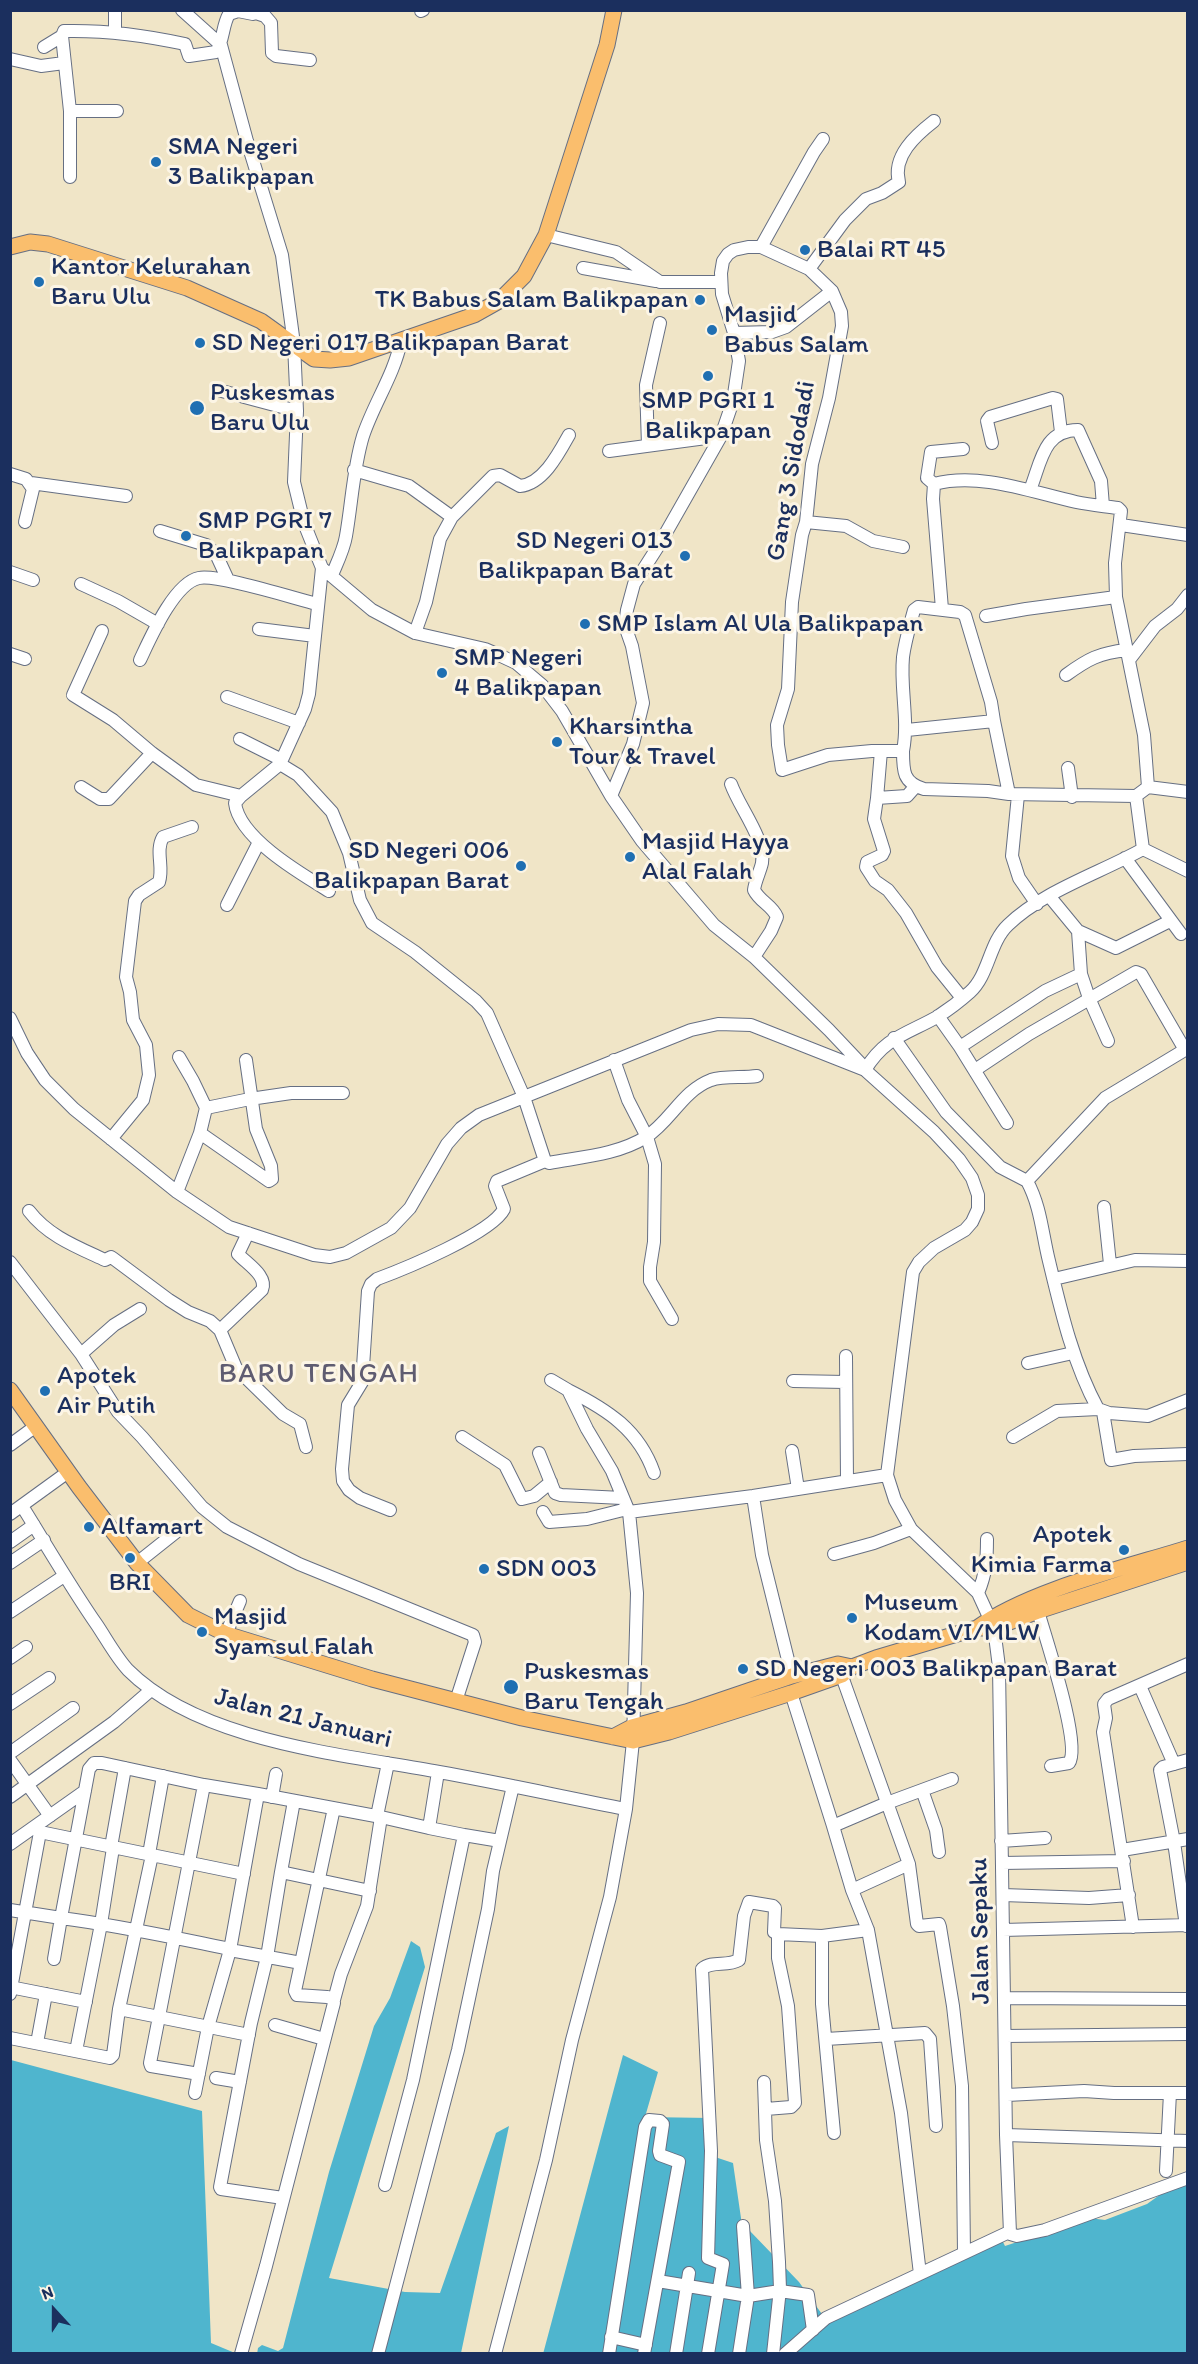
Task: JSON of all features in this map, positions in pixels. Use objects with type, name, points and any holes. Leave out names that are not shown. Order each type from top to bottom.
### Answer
[{"type":"main road","points":[[11,247],[30,242],[48,244],[187,288],[261,321],[314,359],[349,358],[474,315],[499,301],[524,276],[546,235],[607,45],[614,10]]},
{"type":"main road","points":[[10,1390],[137,1563],[188,1615],[226,1634],[372,1678],[522,1718],[612,1737],[633,1733],[669,1732],[791,1693],[844,1668],[1038,1611],[1188,1562]]},
{"type":"main road","points":[[993,1623],[1049,1592],[1188,1548]]},
{"type":"main road","points":[[633,1733],[686,1712],[792,1676],[844,1668]]},
{"type":"street","points":[[115,10],[115,32]]},
{"type":"street","points":[[182,10],[220,45],[282,255],[294,344],[297,411],[294,482],[304,523],[327,572],[372,610],[415,633],[485,649],[516,663],[542,685],[562,711],[611,796],[642,841],[714,925],[754,957],[829,1030],[865,1070],[934,1132],[959,1159],[972,1178],[978,1195],[978,1209],[972,1222],[958,1236],[926,1254],[913,1272],[887,1475],[895,1500],[911,1529],[978,1593],[993,1623]]},
{"type":"street","points":[[44,47],[62,36],[64,31],[115,32],[185,44],[189,56],[216,52],[229,14],[238,11],[257,12],[271,23],[272,53],[276,56],[310,60]]},
{"type":"street","points":[[62,36],[70,111],[70,177]]},
{"type":"street","points":[[10,59],[41,66],[64,63]]},
{"type":"street","points":[[70,111],[117,111]]},
{"type":"street","points":[[809,269],[845,220],[866,200],[899,182],[896,171],[906,148],[917,134],[934,121]]},
{"type":"street","points":[[611,796],[633,744],[643,703],[626,626],[627,610],[634,584],[721,436],[732,401],[739,361],[734,333],[722,294],[723,261],[734,250],[761,247],[823,140]]},
{"type":"street","points":[[546,235],[616,252],[660,282]]},
{"type":"street","name":"Gang 3 Sidodadi","points":[[761,247],[809,269],[832,291],[841,312],[842,326],[829,398],[812,464],[806,522],[792,602],[788,689],[777,725],[782,770],[828,755],[882,751]]},
{"type":"street","points":[[582,268],[660,282],[721,282]]},
{"type":"street","points":[[734,333],[772,332],[786,327],[832,291]]},
{"type":"street","points":[[648,445],[646,385],[660,322]]},
{"type":"street","points":[[329,891],[291,868],[259,842],[236,811],[235,803],[281,762],[299,723],[309,694],[317,604],[327,572],[346,539],[354,470],[372,412],[394,369],[400,341]]},
{"type":"street","points":[[218,390],[297,411]]},
{"type":"street","points":[[992,443],[987,421],[990,417],[1053,398],[1057,402],[1061,432]]},
{"type":"street","points":[[1030,490],[1050,440],[1061,432],[1080,431],[1101,481],[1103,506]]},
{"type":"street","points":[[415,633],[426,602],[440,539],[452,517],[493,476],[500,475],[520,486],[531,483],[552,465],[569,435]]},
{"type":"street","points":[[609,452],[721,436]]},
{"type":"street","points":[[934,484],[927,478],[931,452],[963,449]]},
{"type":"street","points":[[354,470],[410,486],[452,517]]},
{"type":"street","points":[[10,474],[26,479],[33,489],[25,522]]},
{"type":"street","points":[[934,484],[948,480],[981,482],[1118,508],[1121,511],[1115,563],[1116,597],[1144,735],[1148,787]]},
{"type":"street","points":[[30,483],[126,496]]},
{"type":"street","points":[[934,484],[933,499],[942,609]]},
{"type":"street","points":[[806,522],[846,526],[873,541],[903,547]]},
{"type":"street","points":[[1121,525],[1188,535]]},
{"type":"street","points":[[160,531],[206,545],[212,550],[228,580]]},
{"type":"street","points":[[10,572],[33,580]]},
{"type":"street","points":[[140,660],[158,624],[177,595],[189,583],[199,578],[228,580],[317,604]]},
{"type":"street","points":[[81,584],[158,624]]},
{"type":"street","points":[[1128,656],[1155,626],[1177,609],[1188,595]]},
{"type":"street","points":[[986,616],[1116,597]]},
{"type":"street","points":[[1037,904],[1019,878],[1012,856],[1014,795],[991,702],[967,620],[960,612],[923,606],[914,610],[903,656],[903,709],[907,730],[903,751],[905,774],[908,781],[915,786],[924,789],[988,791],[1014,795],[1072,797],[1136,796],[1148,787],[1188,792]]},
{"type":"street","points":[[259,629],[315,636]]},
{"type":"street","points":[[102,631],[73,695],[113,720],[152,753],[196,785],[241,796]]},
{"type":"street","points":[[1066,675],[1103,653],[1128,656]]},
{"type":"street","points":[[10,654],[25,658]]},
{"type":"street","points":[[227,697],[299,723]]},
{"type":"street","points":[[907,730],[994,721]]},
{"type":"street","points":[[240,739],[281,762],[298,775],[332,812],[350,855],[363,906],[372,923],[415,952],[476,1001],[487,1013],[524,1096],[545,1161]]},
{"type":"street","points":[[903,751],[882,751],[874,819],[884,851],[882,855],[867,862],[867,871],[875,881],[888,890],[906,912],[937,967],[962,998]]},
{"type":"street","points":[[81,787],[100,799],[109,799],[152,753]]},
{"type":"street","points":[[1068,768],[1072,797]]},
{"type":"street","points":[[731,784],[737,802],[760,841],[762,861],[754,890],[758,898],[773,908],[777,917],[754,957]]},
{"type":"street","points":[[877,798],[907,796],[915,786]]},
{"type":"street","points":[[1136,796],[1143,849]]},
{"type":"street","points":[[111,1139],[143,1100],[149,1075],[146,1045],[133,1020],[126,977],[135,901],[139,895],[159,882],[161,875],[159,847],[163,837],[192,827]]},
{"type":"street","points":[[227,905],[259,842]]},
{"type":"street","points":[[865,1070],[874,1054],[894,1038],[938,1016],[972,991],[991,951],[1007,926],[1037,904],[1143,849]]},
{"type":"street","points":[[1143,849],[1188,871]]},
{"type":"street","points":[[1125,858],[1181,934]]},
{"type":"street","points":[[1050,897],[1078,931],[1116,948],[1170,921]]},
{"type":"street","points":[[1078,931],[1081,974],[1108,1041]]},
{"type":"street","points":[[975,1070],[1089,998],[1136,972],[1141,974],[1186,1049],[1105,1098],[1028,1181]]},
{"type":"street","points":[[960,1047],[1046,991],[1081,974]]},
{"type":"street","points":[[938,1016],[975,1070],[1007,1123]]},
{"type":"street","points":[[10,1018],[27,1053],[45,1080],[74,1109],[177,1192],[229,1227],[314,1256],[330,1257],[346,1253],[391,1228],[410,1209],[447,1144],[461,1128],[479,1115],[691,1030],[718,1024],[751,1025],[865,1070]]},
{"type":"street","points":[[894,1038],[946,1112],[999,1167],[1028,1181],[1038,1203],[1073,1353],[1101,1411],[1111,1460],[1134,1456],[1188,1454]]},
{"type":"street","points":[[177,1192],[200,1133],[206,1108],[194,1081],[179,1057]]},
{"type":"street","points":[[200,1133],[270,1180],[273,1177],[272,1166],[256,1129],[246,1060]]},
{"type":"street","points":[[614,1060],[655,1164],[650,1281],[672,1319]]},
{"type":"street","points":[[390,1510],[360,1498],[343,1481],[348,1405],[362,1382],[369,1287],[376,1279],[452,1247],[498,1217],[504,1209],[495,1186],[497,1180],[545,1161],[549,1163],[610,1152],[646,1137],[698,1087],[720,1078],[735,1079],[757,1076]]},
{"type":"street","points":[[206,1108],[291,1093],[343,1093]]},
{"type":"street","points":[[1104,1207],[1110,1264]]},
{"type":"street","points":[[29,1211],[39,1224],[68,1243],[105,1260],[111,1257],[168,1300],[210,1321],[220,1330],[236,1368],[283,1414],[300,1424],[306,1447]]},
{"type":"street","points":[[220,1330],[264,1286],[262,1278],[238,1254],[248,1233]]},
{"type":"street","points":[[1054,1279],[1110,1264],[1135,1260],[1188,1261]]},
{"type":"street","points":[[10,1262],[81,1354],[118,1412],[202,1507],[227,1527],[309,1568],[473,1635],[475,1642],[456,1701]]},
{"type":"street","points":[[81,1354],[114,1325],[140,1309]]},
{"type":"street","points":[[1028,1363],[1073,1353]]},
{"type":"street","points":[[846,1356],[847,1481]]},
{"type":"street","points":[[551,1380],[595,1403],[617,1419],[641,1443],[654,1473]]},
{"type":"street","points":[[793,1381],[845,1382]]},
{"type":"street","points":[[495,2354],[546,2160],[572,2040],[610,1897],[626,1809],[633,1733],[637,1593],[626,1506],[612,1471],[586,1429],[568,1390]]},
{"type":"street","points":[[1013,1437],[1057,1411],[1101,1411],[1148,1416],[1188,1400]]},
{"type":"street","points":[[10,1445],[36,1426]]},
{"type":"street","points":[[462,1437],[505,1465],[522,1499],[534,1496],[551,1482]]},
{"type":"street","points":[[792,1451],[798,1489]]},
{"type":"street","points":[[539,1453],[555,1493],[626,1506]]},
{"type":"street","points":[[10,1514],[68,1472]]},
{"type":"street","points":[[543,1512],[549,1522],[587,1519],[626,1506],[753,1496],[887,1475]]},
{"type":"street","points":[[753,1496],[762,1556],[792,1676]]},
{"type":"street","name":"Jalan 21 Januari","points":[[22,1506],[120,1661],[151,1690],[178,1707],[224,1728],[351,1757],[626,1809]]},
{"type":"street","points":[[10,1542],[34,1525]]},
{"type":"street","points":[[834,1554],[911,1529]]},
{"type":"street","points":[[137,1563],[176,1532]]},
{"type":"street","points":[[978,1593],[985,1577],[987,1539]]},
{"type":"street","points":[[10,1563],[44,1540]]},
{"type":"street","points":[[10,1611],[64,1575]]},
{"type":"street","points":[[226,1634],[240,1601]]},
{"type":"street","points":[[1038,1611],[1069,1722],[1073,1752],[1069,1763],[1051,1766]]},
{"type":"street","name":"Jalan Sepaku","points":[[993,1623],[999,1667],[1006,2135],[1010,2233]]},
{"type":"street","points":[[10,1658],[26,1647]]},
{"type":"street","points":[[1133,1927],[1103,1732],[1106,1718],[1105,1701],[1188,1664]]},
{"type":"street","points":[[844,1668],[909,1864],[917,1924],[919,1926],[939,1924],[940,1927],[953,2006],[962,2086],[964,2253]]},
{"type":"street","points":[[10,1704],[49,1678]]},
{"type":"street","points":[[1140,1686],[1174,1764]]},
{"type":"street","points":[[10,1797],[93,1738],[151,1690]]},
{"type":"street","points":[[791,1693],[852,1890],[868,1930],[901,2113],[920,2274]]},
{"type":"street","points":[[10,1753],[73,1708]]},
{"type":"street","points":[[10,1760],[50,1816]]},
{"type":"street","points":[[1004,1930],[1187,1926],[1160,1770],[1163,1767],[1188,1760]]},
{"type":"street","points":[[54,1959],[89,1769],[94,1763],[500,1841]]},
{"type":"street","points":[[241,2354],[267,2266],[341,1974],[368,1906],[388,1763]]},
{"type":"street","points":[[76,2051],[101,1924],[125,1768]]},
{"type":"street","points":[[429,1828],[438,1772]]},
{"type":"street","points":[[272,1797],[276,1774]]},
{"type":"street","points":[[10,2038],[111,2057],[163,1776]]},
{"type":"street","points":[[833,1826],[952,1779]]},
{"type":"street","points":[[199,2074],[150,2065],[172,1938],[204,1785]]},
{"type":"street","points":[[378,2354],[458,2050],[513,1786]]},
{"type":"street","points":[[922,1790],[936,1830],[939,1852]]},
{"type":"street","points":[[10,1844],[85,1791]]},
{"type":"street","points":[[195,2093],[208,2027],[230,1950],[258,1794]]},
{"type":"street","points":[[283,2198],[220,2187],[249,2035],[267,1957],[294,1801]]},
{"type":"street","points":[[334,1808],[295,1991],[297,1995],[327,1997],[334,2000]]},
{"type":"street","points":[[86,2002],[11,1989],[39,1834],[244,1874]]},
{"type":"street","points":[[385,2185],[414,2080],[464,1835]]},
{"type":"street","points":[[1001,1841],[1045,1838]]},
{"type":"street","points":[[1002,1863],[1123,1856],[1188,1839]]},
{"type":"street","points":[[852,1890],[909,1864]]},
{"type":"street","points":[[281,1872],[370,1892]]},
{"type":"street","points":[[1003,1895],[1089,1898],[1129,1895]]},
{"type":"street","points":[[708,2354],[723,2264],[708,2258],[711,2151],[701,1972],[703,1966],[734,1963],[739,1960],[744,1916],[749,1902],[775,1908],[774,1932],[778,1934],[822,1936],[868,1930]]},
{"type":"street","points":[[10,1910],[101,1924],[301,1963]]},
{"type":"street","points":[[766,2109],[791,2108],[795,2103],[788,2006],[778,1958],[778,1934]]},
{"type":"street","points":[[822,1936],[822,2004],[834,2133]]},
{"type":"street","points":[[37,2043],[46,1994]]},
{"type":"street","points":[[1005,1998],[1188,2000]]},
{"type":"street","points":[[119,2009],[249,2035]]},
{"type":"street","points":[[275,2025],[324,2038]]},
{"type":"street","points":[[826,2039],[925,2033],[930,2039],[936,2126]]},
{"type":"street","points":[[1005,2036],[1188,2034]]},
{"type":"street","points":[[216,2078],[240,2082]]},
{"type":"street","points":[[764,2082],[765,2131],[775,2201],[780,2291],[773,2354]]},
{"type":"street","points":[[1007,2094],[1084,2091],[1188,2093]]},
{"type":"street","points":[[1166,2171],[1170,2092]]},
{"type":"street","points":[[609,2354],[611,2337],[645,2127],[649,2120],[660,2121],[663,2124],[660,2156],[679,2162],[645,2349],[611,2337]]},
{"type":"street","points":[[1006,2135],[1188,2141]]},
{"type":"street","points":[[785,2354],[826,2318],[964,2253],[1010,2233],[1017,2236],[1045,2230],[1188,2178]]},
{"type":"street","points":[[739,2354],[748,2296],[743,2226]]},
{"type":"street","points":[[676,2354],[688,2279]]},
{"type":"street","points":[[658,2281],[688,2279],[718,2292],[748,2296],[780,2291],[808,2295],[813,2330]]},
{"type":"water","points":[[411,1941],[420,1947],[425,1967],[329,2278],[405,2292],[440,2293],[496,2133],[509,2126],[461,2353],[257,2354],[258,2348],[262,2345],[278,2351],[283,2348],[329,2172],[374,2026],[390,1998]]},
{"type":"water","points":[[623,2055],[658,2072],[645,2117],[710,2118],[712,2156],[733,2163],[742,2225],[799,2282],[824,2317],[1001,2238],[1005,2246],[1089,2218],[1105,2220],[1147,2204],[1161,2194],[1187,2185],[1187,2353],[543,2354]]},
{"type":"water","points":[[11,2060],[202,2111],[211,2343],[235,2353],[11,2353]]},
{"type":"place","name":"SMA Negeri 3 Balikpapan","points":[[156,162]]},
{"type":"place","name":"Balai RT 45","points":[[805,250]]},
{"type":"place","name":"Kantor Kelurahan Baru Ulu","points":[[39,282]]},
{"type":"place","name":"TK Babus Salam Balikpapan","points":[[700,300]]},
{"type":"place","name":"Masjid Babus Salam","points":[[712,330]]},
{"type":"place","name":"SD Negeri 017 Balikpapan Barat","points":[[200,343]]},
{"type":"place","name":"SMP PGRI 1 Balikpapan","points":[[708,376]]},
{"type":"place","name":"Puskesmas Baru Ulu","points":[[197,408]]},
{"type":"place","name":"SMP PGRI 7 Balikpapan","points":[[186,536]]},
{"type":"place","name":"SD Negeri 013 Balikpapan Barat","points":[[685,556]]},
{"type":"place","name":"SMP Islam Al Ula Balikpapan","points":[[585,624]]},
{"type":"place","name":"SMP Negeri 4 Balikpapan","points":[[442,673]]},
{"type":"place","name":"Kharsintha Tour & Travel","points":[[557,742]]},
{"type":"place","name":"Masjid Hayya Alal Falah","points":[[630,857]]},
{"type":"place","name":"SD Negeri 006 Balikpapan Barat","points":[[521,866]]},
{"type":"place","name":"Apotek Air Putih","points":[[45,1391]]},
{"type":"place","name":"Alfamart","points":[[89,1527]]},
{"type":"place","name":"Apotek Kimia Farma","points":[[1124,1550]]},
{"type":"place","name":"BRI","points":[[130,1558]]},
{"type":"place","name":"SDN 003","points":[[484,1569]]},
{"type":"place","name":"Museum Kodam VI/MLW","points":[[852,1618]]},
{"type":"place","name":"Masjid Syamsul Falah","points":[[202,1632]]},
{"type":"place","name":"SD Negeri 003 Balikpapan Barat","points":[[743,1669]]},
{"type":"place","name":"Puskesmas Baru Tengah","points":[[511,1687]]},
{"type":"district","name":"BARU TENGAH","points":[[319,1375]]}]
